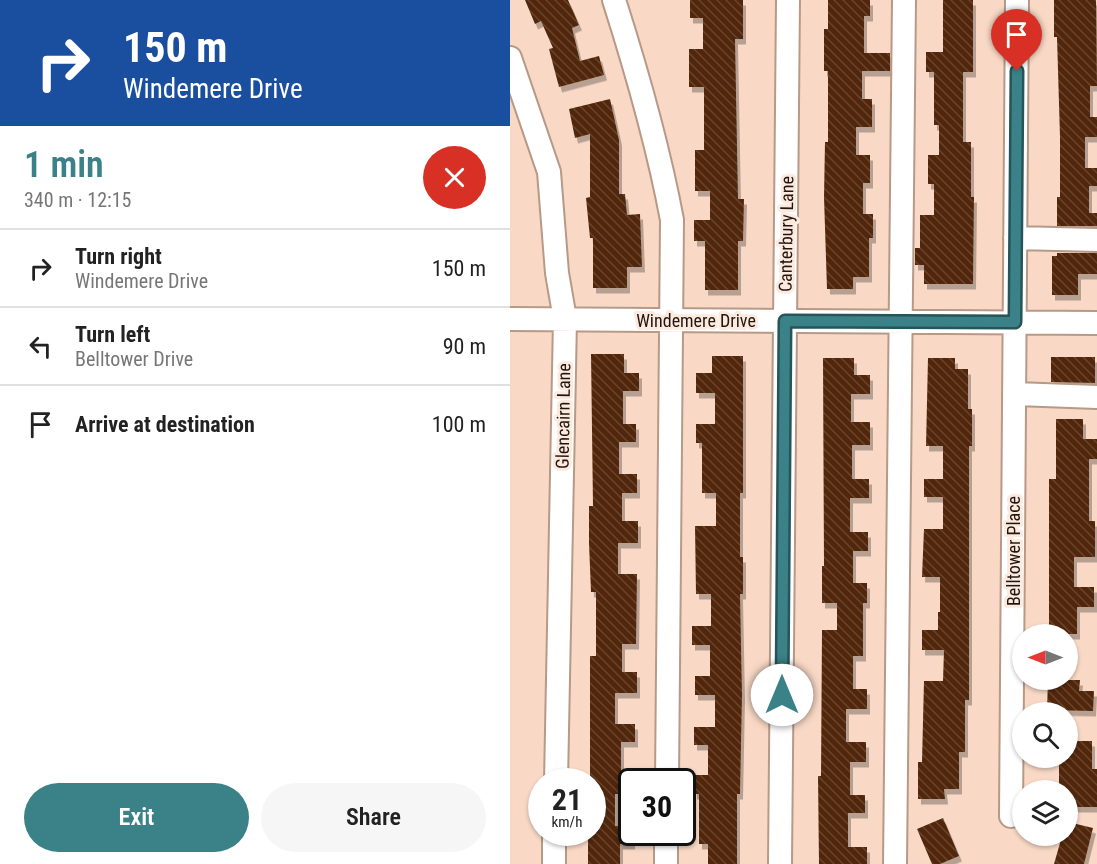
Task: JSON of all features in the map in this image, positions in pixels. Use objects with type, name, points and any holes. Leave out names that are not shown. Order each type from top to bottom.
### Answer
[{"type":"street","points":[[614,0],[632,54],[662,165],[672,220],[667,768]]},
{"type":"street","name":"Canterbury Lane","points":[[780,864],[788,0]]},
{"type":"street","points":[[895,864],[904,0]]},
{"type":"street","name":"Belltower Place","points":[[1011,816],[1017,0]]},
{"type":"street","name":"Glencairn Lane","points":[[510,58],[549,172],[557,273],[565,319],[556,768]]},
{"type":"street","points":[[1015,238],[1097,240]]},
{"type":"street","name":"Windemere Drive","points":[[510,319],[1097,323]]},
{"type":"street","points":[[1014,394],[1097,398]]},
{"type":"street","points":[[554,846],[554,864]]},
{"type":"street","points":[[666,846],[666,864]]},
{"type":"building","points":[[525,0],[568,0],[579,25],[572,28],[580,61],[599,56],[604,75],[559,87],[549,49],[553,48],[541,21],[535,24]]},
{"type":"building","points":[[690,0],[743,0],[743,39],[735,39],[738,199],[744,199],[743,241],[738,241],[738,290],[705,290],[705,241],[694,241],[694,220],[710,220],[710,191],[695,191],[695,150],[704,150],[704,87],[689,87],[689,49],[703,49],[703,18],[690,18]]},
{"type":"building","points":[[828,0],[870,0],[870,16],[864,16],[864,53],[890,53],[890,71],[862,71],[862,99],[872,99],[872,127],[856,127],[856,155],[870,155],[870,183],[863,183],[863,214],[873,214],[873,238],[869,238],[869,277],[853,277],[853,289],[827,289],[824,197],[825,142],[828,142],[828,71],[824,71],[824,29],[828,29]]},
{"type":"building","points":[[943,0],[973,0],[973,72],[963,72],[963,142],[971,142],[971,197],[974,197],[973,284],[924,284],[924,265],[915,265],[915,248],[920,248],[920,215],[934,215],[934,184],[928,184],[928,155],[939,155],[939,125],[934,125],[934,72],[926,72],[926,52],[943,52]]},
{"type":"building","points":[[1054,0],[1096,0],[1097,86],[1090,86],[1090,117],[1097,117],[1097,137],[1085,137],[1085,168],[1097,168],[1097,186],[1089,186],[1089,213],[1097,213],[1097,226],[1057,226],[1057,197],[1060,197],[1060,137]]},
{"type":"building","points":[[610,99],[619,140],[619,194],[625,194],[627,215],[640,214],[642,267],[627,267],[627,288],[593,288],[593,238],[590,238],[586,198],[590,197],[590,134],[575,138],[569,109]]},
{"type":"building","points":[[1057,253],[1097,253],[1097,274],[1078,274],[1078,295],[1052,295],[1052,256],[1057,256]]},
{"type":"building","points":[[591,354],[624,354],[624,373],[639,373],[639,391],[623,391],[623,424],[636,424],[636,442],[619,442],[619,474],[637,474],[637,493],[622,493],[622,521],[638,521],[638,543],[618,543],[618,574],[637,574],[636,644],[622,644],[622,672],[637,672],[637,693],[615,693],[615,724],[635,724],[635,742],[621,742],[618,794],[615,794],[615,826],[618,826],[620,864],[588,864],[588,846],[606,846],[606,768],[590,768],[590,656],[596,656],[596,592],[591,592],[589,543],[589,506],[593,506]]},
{"type":"building","points":[[712,356],[743,356],[743,493],[740,493],[740,557],[743,557],[743,594],[740,594],[742,695],[740,794],[737,794],[737,864],[708,864],[708,844],[699,844],[699,794],[696,794],[696,775],[708,775],[708,745],[694,745],[694,727],[715,727],[715,695],[695,695],[695,676],[710,676],[710,645],[692,645],[692,626],[711,626],[711,594],[696,594],[695,526],[716,526],[716,493],[702,493],[702,443],[696,443],[696,424],[715,424],[715,393],[696,393],[696,373],[712,373]]},
{"type":"building","points":[[1051,357],[1095,357],[1095,383],[1051,382]]},
{"type":"building","points":[[823,358],[854,358],[854,375],[870,375],[870,394],[851,394],[851,422],[870,422],[870,445],[852,445],[852,479],[869,479],[869,498],[850,498],[850,532],[868,532],[868,551],[853,551],[853,583],[867,583],[867,603],[863,603],[863,656],[853,656],[853,689],[867,689],[867,709],[846,709],[846,742],[866,742],[866,762],[850,762],[850,795],[865,795],[865,813],[848,813],[848,847],[867,847],[867,864],[819,864],[818,776],[821,776],[822,630],[837,630],[837,603],[822,603],[822,566],[824,566]]},
{"type":"building","points":[[928,358],[955,358],[955,369],[968,369],[968,409],[972,409],[972,446],[969,446],[969,700],[965,700],[965,752],[959,752],[959,789],[944,789],[945,799],[918,799],[918,762],[922,762],[924,681],[943,681],[944,650],[922,650],[922,630],[938,630],[938,612],[940,612],[940,577],[922,577],[924,529],[943,529],[943,497],[924,497],[924,479],[943,479],[943,446],[926,446]]},
{"type":"building","points":[[1056,419],[1083,419],[1083,439],[1097,439],[1097,459],[1089,459],[1089,521],[1095,521],[1095,557],[1074,557],[1074,587],[1094,587],[1094,607],[1077,607],[1077,624],[1049,624],[1049,479],[1056,479]]},
{"type":"building","points":[[1078,680],[1080,680],[1079,691],[1094,691],[1093,711],[1078,711],[1078,702],[1047,702],[1048,690],[1078,690]]},
{"type":"building","points":[[1078,741],[1092,741],[1092,769],[1097,769],[1097,807],[1078,807],[1078,780],[1059,780],[1059,768],[1078,768]]},
{"type":"building","points":[[943,818],[959,856],[940,864],[932,864],[917,829]]},
{"type":"building","points":[[1078,824],[1093,828],[1084,864],[1054,864],[1059,846],[1078,846]]},
{"type":"route","points":[[782,695],[785,321],[1015,322],[1017,71]]}]
